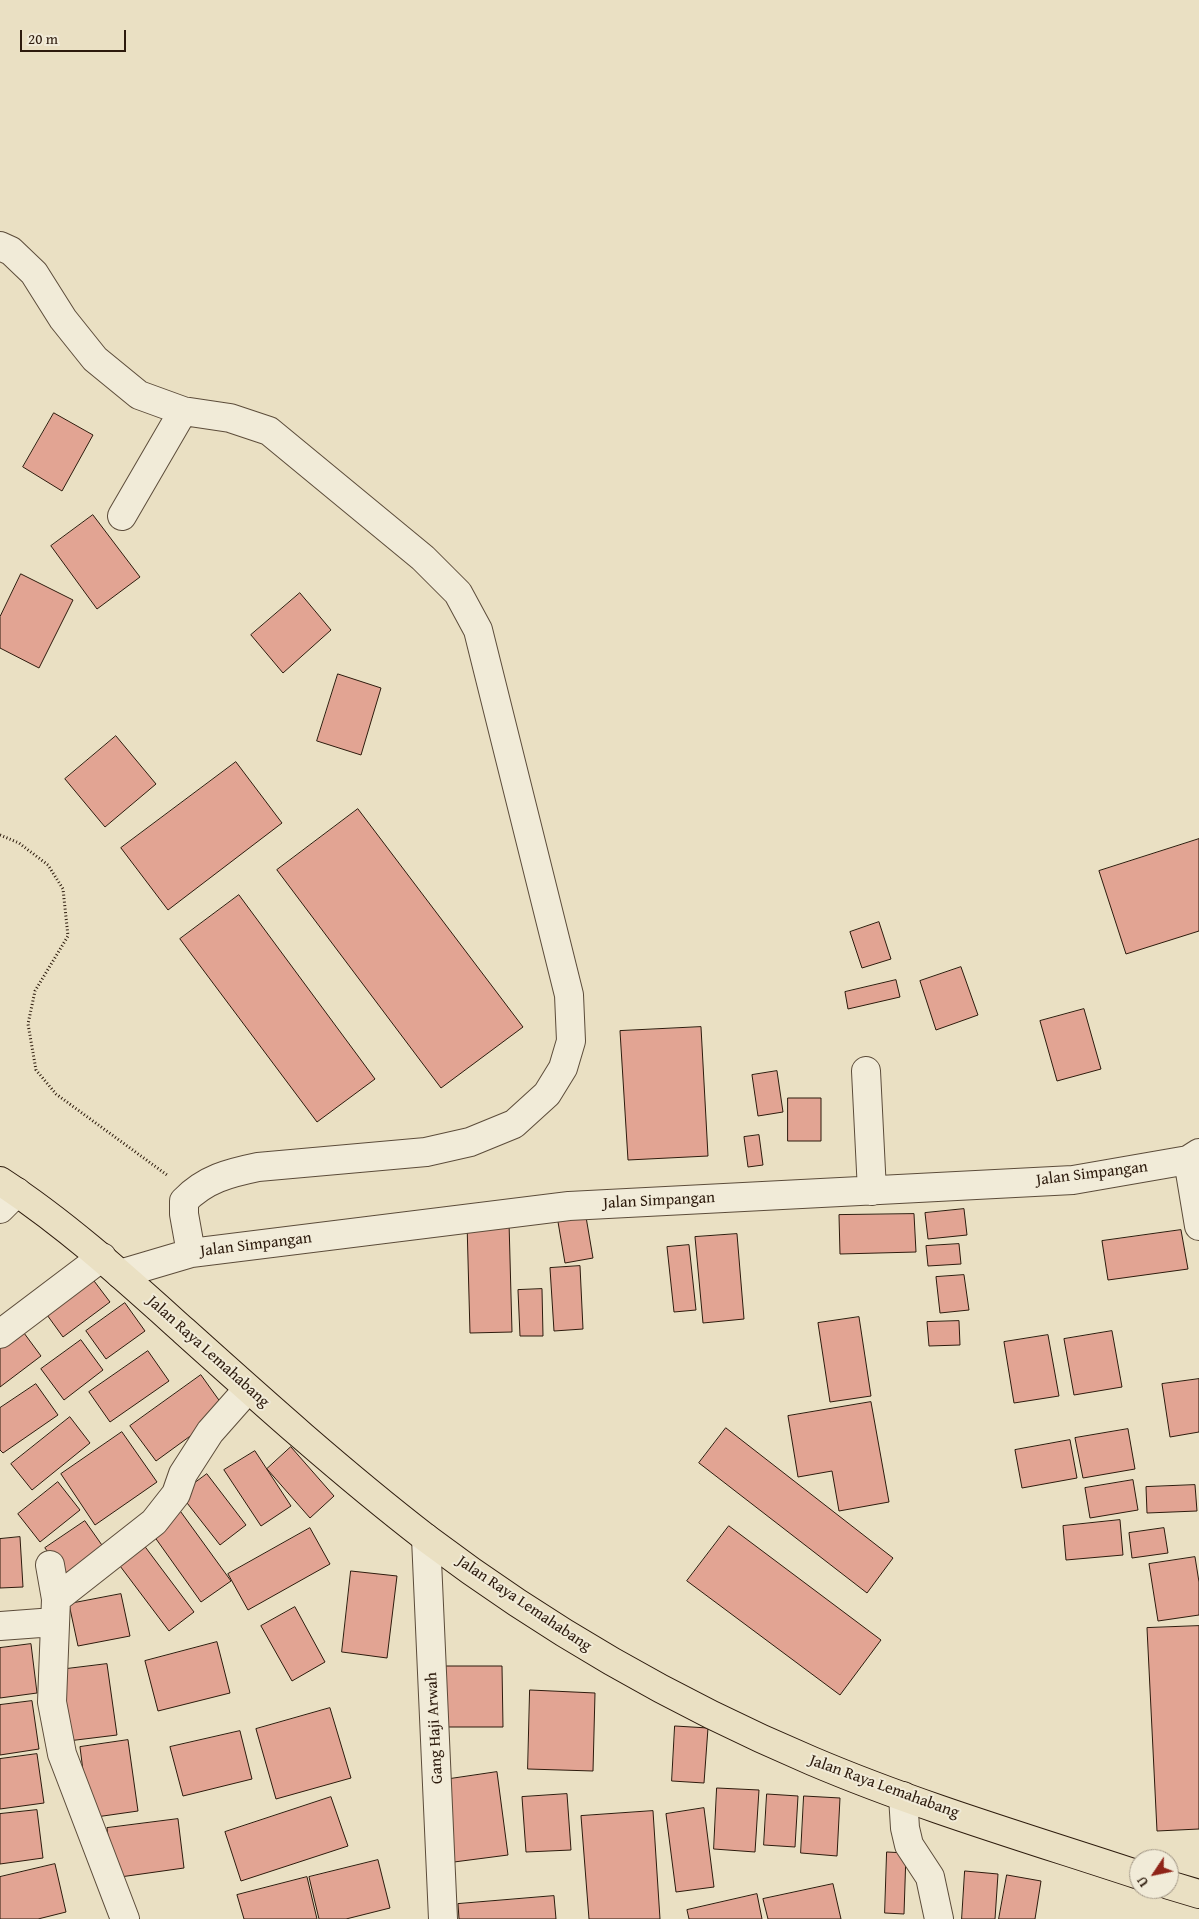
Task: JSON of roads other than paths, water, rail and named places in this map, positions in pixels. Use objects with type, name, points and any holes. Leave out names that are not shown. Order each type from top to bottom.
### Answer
[{"type":"main road","name":"Jalan Raya Lemahabang","points":[[6,1194],[111,1266],[248,1389],[426,1538],[514,1600],[589,1648],[700,1710],[813,1761],[903,1796],[1129,1872]]},
{"type":"main road","points":[[1179,1887],[1199,1894]]},
{"type":"street","points":[[0,246],[11,250],[34,273],[63,319],[95,359],[139,395],[183,411],[230,418],[269,431],[423,558],[458,593],[478,630],[568,995],[571,1041],[563,1068],[547,1094],[514,1124],[470,1142],[426,1152],[258,1167],[208,1180],[184,1201],[184,1214],[191,1253]]},
{"type":"street","points":[[122,516],[183,411]]},
{"type":"street","points":[[866,1071],[872,1191]]},
{"type":"street","points":[[1194,1157],[1199,1226]]},
{"type":"street","name":"Jalan Simpangan","points":[[111,1266],[191,1253],[569,1206],[1073,1180],[1194,1157]]},
{"type":"street","points":[[0,1334],[111,1266]]},
{"type":"street","points":[[0,1626],[55,1611],[154,1522],[176,1494],[183,1474],[210,1432],[248,1389]]},
{"type":"street","name":"Gang Haji Arwah","points":[[426,1538],[443,1919]]},
{"type":"street","points":[[50,1565],[55,1611],[52,1702],[62,1754],[125,1919]]},
{"type":"street","points":[[903,1796],[905,1828],[910,1845],[930,1877],[939,1919]]}]
